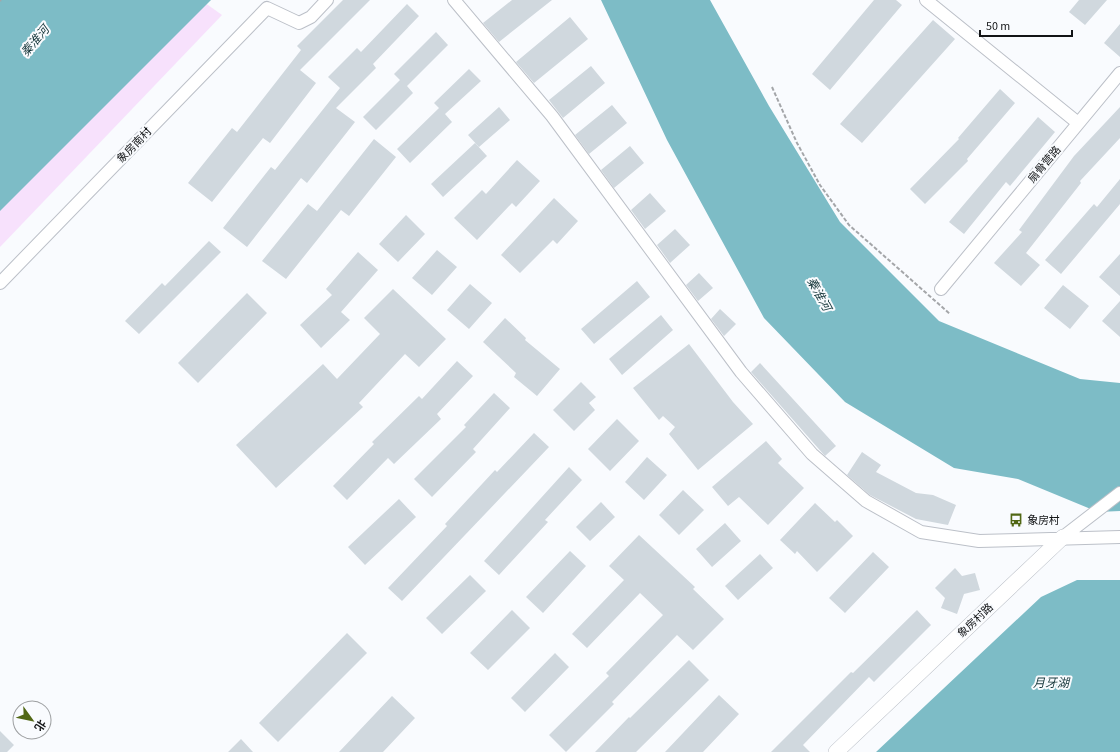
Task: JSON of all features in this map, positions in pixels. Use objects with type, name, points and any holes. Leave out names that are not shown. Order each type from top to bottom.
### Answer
[{"type":"street","name":"象房南村","points":[[0,283],[267,8],[299,23],[311,17],[327,0]]},
{"type":"street","points":[[454,0],[552,116],[741,372],[812,454],[866,501],[921,532],[980,541],[1063,537],[1120,537]]},
{"type":"street","points":[[926,0],[1078,124]]},
{"type":"street","name":"扇骨营路","points":[[941,289],[1120,73]]},
{"type":"street","name":"象房村路","points":[[836,752],[1063,537],[1120,493]]},
{"type":"path","points":[[772,87],[797,143],[820,185],[849,225],[950,314]]},
{"type":"shaded area","points":[[0,0],[201,0],[222,15],[0,247]]},
{"type":"water","name":"秦淮河","points":[[0,0],[211,0],[0,211]]},
{"type":"water","name":"秦淮河","points":[[601,0],[710,0],[769,106],[840,222],[939,321],[1080,379],[1120,383],[1120,511],[1098,512],[1018,479],[954,468],[845,402],[764,318],[667,140]]},
{"type":"water","name":"月牙湖","points":[[1077,580],[1120,580],[1120,752],[876,752],[1041,597]]},
{"type":"building","points":[[343,0],[370,0],[300,70],[316,83],[270,143],[263,138],[212,202],[188,183],[232,128],[237,132],[301,50],[297,46]]},
{"type":"building","points":[[512,0],[552,0],[499,42],[483,23]]},
{"type":"building","points":[[874,0],[896,0],[902,5],[830,90],[812,74]]},
{"type":"building","points":[[1079,0],[1107,0],[1085,25],[1069,12]]},
{"type":"building","points":[[407,4],[419,16],[373,64],[376,68],[336,108],[355,122],[307,183],[301,178],[247,247],[223,228],[271,167],[275,170],[340,88],[328,77],[357,48],[361,52]]},
{"type":"building","points":[[570,17],[588,39],[534,83],[516,62]]},
{"type":"building","points":[[933,20],[955,39],[862,143],[840,124]]},
{"type":"building","points":[[1120,24],[1120,57],[1104,43]]},
{"type":"building","points":[[436,32],[448,45],[407,86],[413,93],[376,130],[363,117],[400,80],[394,74]]},
{"type":"building","points":[[591,66],[605,83],[563,118],[549,100]]},
{"type":"building","points":[[469,69],[481,81],[445,114],[452,122],[410,163],[397,149],[439,108],[434,103]]},
{"type":"building","points":[[1000,89],[1015,103],[967,159],[968,161],[925,204],[910,189],[959,139],[958,138]]},
{"type":"building","points":[[612,105],[627,123],[589,154],[575,135]]},
{"type":"building","points":[[499,107],[510,120],[479,147],[468,135]]},
{"type":"building","points":[[1120,107],[1120,138],[1080,181],[1081,183],[1026,253],[1040,265],[1021,286],[994,263],[1022,232],[1019,230],[1074,156]]},
{"type":"building","points":[[1038,117],[1055,132],[1010,186],[1006,182],[964,234],[949,222]]},
{"type":"building","points":[[374,139],[396,157],[349,216],[341,210],[286,279],[262,261],[308,204],[317,211]]},
{"type":"building","points":[[475,143],[487,156],[443,197],[431,184]]},
{"type":"building","points":[[630,146],[644,163],[614,188],[601,170]]},
{"type":"building","points":[[517,160],[540,181],[516,207],[512,203],[477,240],[454,218],[482,190],[486,194]]},
{"type":"building","points":[[1120,179],[1120,204],[1061,274],[1045,260],[1094,204],[1097,207]]},
{"type":"building","points":[[650,193],[666,211],[645,229],[631,210]]},
{"type":"building","points":[[554,198],[578,221],[557,244],[553,240],[520,273],[501,255]]},
{"type":"building","points":[[406,215],[425,234],[398,262],[379,244]]},
{"type":"building","points":[[675,229],[690,245],[670,263],[657,245]]},
{"type":"building","points":[[209,241],[221,252],[139,334],[125,321],[162,283],[165,286]]},
{"type":"building","points":[[437,250],[457,267],[432,295],[412,278]]},
{"type":"building","points":[[358,252],[378,270],[341,312],[350,320],[321,348],[300,325],[332,295],[326,289]]},
{"type":"building","points":[[1120,254],[1120,296],[1099,277]]},
{"type":"building","points":[[699,273],[713,288],[698,301],[686,285]]},
{"type":"building","points":[[637,281],[650,297],[594,344],[581,329]]},
{"type":"building","points":[[470,284],[492,303],[469,329],[447,310]]},
{"type":"building","points":[[1063,285],[1089,306],[1070,329],[1044,308]]},
{"type":"building","points":[[393,289],[446,339],[419,367],[405,354],[359,403],[363,407],[276,488],[236,445],[323,364],[337,379],[380,334],[364,318]]},
{"type":"building","points":[[247,293],[267,313],[198,383],[178,363]]},
{"type":"building","points":[[1120,301],[1120,337],[1102,321]]},
{"type":"building","points":[[720,309],[736,324],[724,336],[711,319]]},
{"type":"building","points":[[661,315],[673,330],[622,375],[609,359]]},
{"type":"building","points":[[505,318],[526,338],[525,340],[560,369],[537,396],[514,377],[516,373],[483,342]]},
{"type":"building","points":[[689,344],[733,402],[753,424],[698,470],[669,434],[675,427],[663,416],[659,420],[633,388]]},
{"type":"building","points":[[457,361],[473,376],[437,414],[441,419],[394,464],[388,458],[347,500],[333,486],[374,444],[372,442],[419,396],[422,399]]},
{"type":"building","points":[[760,363],[836,446],[825,456],[751,372]]},
{"type":"building","points":[[581,382],[596,397],[589,403],[595,410],[574,431],[553,410]]},
{"type":"building","points":[[494,393],[510,408],[473,449],[476,452],[432,497],[414,479],[466,427],[464,425]]},
{"type":"building","points":[[617,419],[639,441],[610,471],[588,449]]},
{"type":"building","points":[[534,433],[549,447],[402,601],[388,588],[447,526],[445,524],[495,470],[497,472]]},
{"type":"building","points":[[766,441],[782,459],[778,463],[804,488],[768,525],[739,497],[728,506],[712,487]]},
{"type":"building","points":[[862,452],[881,465],[876,472],[916,493],[933,495],[956,505],[948,525],[916,519],[870,495],[847,475]]},
{"type":"building","points":[[647,457],[667,475],[644,500],[625,482]]},
{"type":"building","points":[[569,467],[582,480],[545,520],[548,522],[499,575],[484,561]]},
{"type":"building","points":[[683,490],[704,510],[679,535],[659,515]]},
{"type":"building","points":[[399,499],[416,517],[365,565],[348,547]]},
{"type":"building","points":[[601,502],[615,517],[590,541],[576,527]]},
{"type":"building","points":[[815,503],[835,522],[837,520],[853,536],[817,572],[797,551],[795,554],[780,540]]},
{"type":"building","points":[[725,523],[741,541],[712,567],[696,549]]},
{"type":"building","points":[[639,535],[695,587],[693,589],[724,619],[693,650],[677,635],[612,702],[614,704],[566,752],[549,735],[609,676],[606,673],[663,615],[640,593],[587,648],[572,634],[624,580],[609,566]]},
{"type":"building","points":[[570,551],[586,566],[543,613],[526,597]]},
{"type":"building","points":[[873,552],[889,567],[845,613],[829,598]]},
{"type":"building","points":[[760,554],[773,568],[738,600],[725,586]]},
{"type":"building","points":[[955,568],[962,576],[975,573],[980,590],[964,594],[957,614],[941,608],[945,598],[935,588]]},
{"type":"building","points":[[470,575],[486,591],[442,634],[426,618]]},
{"type":"building","points":[[512,610],[530,628],[488,670],[470,653]]},
{"type":"building","points":[[917,610],[931,625],[874,682],[869,677],[803,745],[810,752],[771,752],[851,672],[853,673]]},
{"type":"building","points":[[347,633],[367,653],[278,742],[259,723]]},
{"type":"building","points":[[555,653],[569,667],[525,712],[511,698]]},
{"type":"building","points":[[689,660],[709,680],[636,752],[595,752],[629,717],[630,718]]},
{"type":"building","points":[[719,695],[739,714],[703,752],[665,752]]},
{"type":"building","points":[[392,696],[415,718],[383,752],[339,752]]},
{"type":"building","points":[[0,731],[14,745],[7,752],[0,752]]},
{"type":"building","points":[[241,739],[253,752],[228,752]]},
{"type":"place","name":"象房村","points":[[1016,520]]}]
